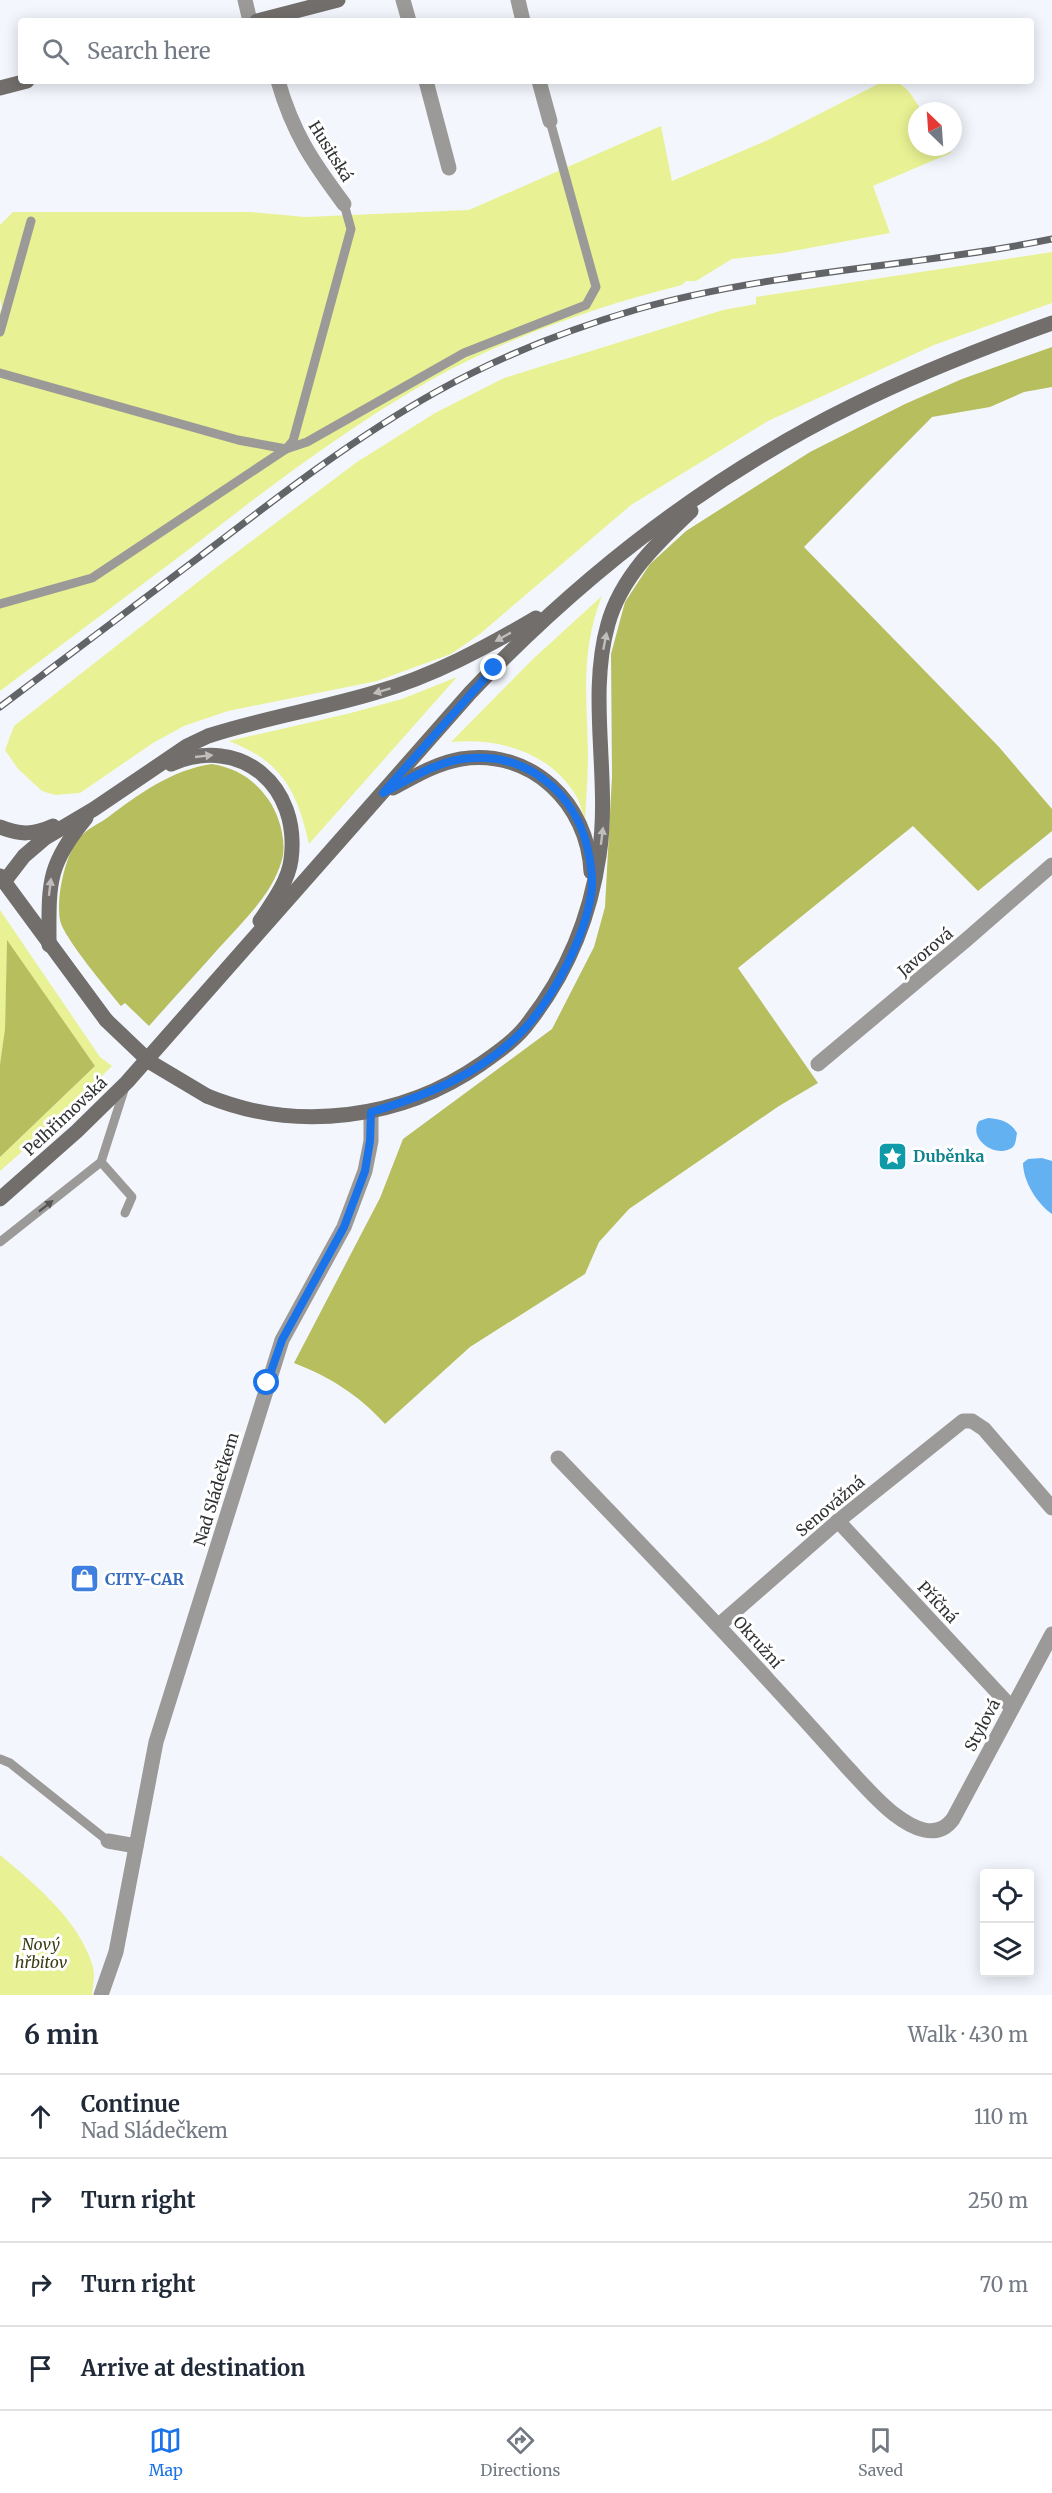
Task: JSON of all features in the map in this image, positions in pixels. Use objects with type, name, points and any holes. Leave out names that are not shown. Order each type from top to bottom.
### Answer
[{"type":"main road","points":[[269,18],[338,0]]},
{"type":"main road","points":[[0,88],[18,83]]},
{"type":"main road","points":[[229,968],[478,685],[517,644],[570,596],[644,535],[744,466],[853,405],[914,376],[1052,323]]},
{"type":"main road","points":[[570,596],[503,637],[412,681],[208,736],[187,746],[94,809],[34,846],[2,879],[106,1020],[150,1062],[207,1096],[250,1110],[297,1116],[371,1112],[413,1100],[442,1088],[503,1049],[528,1024],[561,976],[584,927],[603,827],[604,785],[600,682],[608,623],[626,583],[637,567],[678,523],[744,466]]},
{"type":"main road","points":[[148,773],[199,755],[222,754],[233,757],[262,774],[272,784],[285,807],[292,848],[287,874],[229,968]]},
{"type":"main road","points":[[383,793],[435,766],[462,759],[504,761],[536,772],[560,792],[576,816],[590,862],[592,893]]},
{"type":"main road","points":[[0,828],[16,833],[34,833],[94,809]]},
{"type":"main road","points":[[49,945],[49,896],[55,866],[65,844],[94,809]]},
{"type":"main road","name":"Pelhřimovská","points":[[0,1199],[77,1131],[127,1082],[229,968]]},
{"type":"street","points":[[245,0],[255,18]]},
{"type":"street","points":[[403,0],[408,18]]},
{"type":"street","points":[[518,0],[522,18]]},
{"type":"street","name":"Husitská","points":[[279,84],[286,109],[299,138],[313,162],[344,204]]},
{"type":"street","points":[[427,84],[449,168]]},
{"type":"street","points":[[540,84],[550,120]]},
{"type":"street","name":"Javorová","points":[[818,1064],[1052,865]]},
{"type":"street","name":"Nad Sládečkem","points":[[101,1995],[116,1952],[156,1742],[282,1340],[348,1216],[365,1171],[370,1141],[371,1112]]},
{"type":"street","name":"Senovážná","points":[[719,1625],[838,1521],[959,1423],[969,1420],[984,1429],[1052,1508]]},
{"type":"street","name":"Okružní","points":[[558,1458],[719,1625],[859,1780],[894,1814],[919,1830],[928,1832],[941,1830]]},
{"type":"street","name":"Příčná","points":[[838,1521],[1012,1708]]},
{"type":"street","name":"Stylová","points":[[941,1830],[953,1819],[1052,1634]]},
{"type":"street","points":[[108,1841],[136,1846]]},
{"type":"lane","points":[[0,604],[92,578],[286,449],[306,442],[464,353],[586,305],[596,287],[550,120]]},
{"type":"lane","points":[[286,449],[293,441],[351,229],[344,204]]},
{"type":"lane","points":[[0,332],[31,221]]},
{"type":"lane","points":[[0,373],[238,440],[286,449]]},
{"type":"lane","points":[[0,1242],[101,1162],[127,1082]]},
{"type":"lane","points":[[101,1162],[132,1197],[125,1213]]},
{"type":"lane","points":[[0,1759],[10,1763],[108,1841]]},
{"type":"green space","points":[[878,84],[900,84],[916,102],[908,102],[908,156],[944,156],[873,186],[890,233],[782,253],[732,259],[696,281],[686,281],[682,285],[617,303],[552,325],[459,365],[429,381],[367,419],[308,460],[0,691],[0,311],[2,310],[0,225],[13,212],[250,212],[305,217],[469,210],[661,126],[672,181],[768,140]]},
{"type":"green space","points":[[1052,252],[1052,303],[934,345],[768,421],[631,505],[480,634],[451,654],[377,681],[228,711],[184,726],[153,743],[80,793],[55,795],[42,791],[18,769],[5,750],[14,726],[217,567],[357,462],[435,413],[504,378],[723,310],[756,304],[756,297]]},
{"type":"green space","points":[[1052,347],[1052,387],[1024,392],[990,407],[932,417],[804,547],[999,747],[1052,809],[1052,831],[978,891],[913,826],[738,968],[818,1083],[779,1106],[629,1209],[599,1242],[585,1274],[470,1347],[385,1424],[365,1404],[343,1388],[320,1374],[294,1363],[380,1198],[403,1139],[552,1029],[594,947],[605,907],[612,776],[611,654],[625,602],[650,564],[686,531],[810,452],[905,404],[962,379]]},
{"type":"green space","points":[[602,596],[590,636],[586,675],[588,763],[585,820],[577,797],[564,779],[551,767],[536,758],[504,745],[469,741],[451,742],[534,658]]},
{"type":"green space","points":[[457,677],[309,844],[299,808],[284,780],[262,758],[229,741],[402,699]]},
{"type":"green space","points":[[212,764],[229,768],[244,776],[268,799],[276,812],[281,828],[282,860],[271,885],[256,907],[149,1026],[125,1003],[121,1006],[63,928],[60,920],[59,900],[63,877],[70,854],[80,837],[86,832],[156,784],[197,767]]},
{"type":"green space","points":[[0,910],[100,1057],[112,1066],[50,1127],[0,1171],[0,1157],[95,1066],[7,941],[5,1029],[0,1064]]},
{"type":"green space","points":[[7,940],[95,1066],[0,1157],[0,1064],[5,1029]]},
{"type":"green space","name":"Nový hřbitov","points":[[0,1855],[42,1891],[78,1934],[93,1967],[92,1995],[0,1995]]},
{"type":"water","points":[[988,1118],[1005,1122],[1015,1129],[1017,1133],[1013,1147],[999,1151],[980,1141],[976,1128],[979,1121]]},
{"type":"water","points":[[1042,1158],[1052,1161],[1052,1214],[1032,1192],[1025,1177],[1023,1163],[1028,1159]]},
{"type":"railway","points":[[0,707],[285,492],[374,429],[460,379],[509,356],[612,317],[689,296],[740,286],[1052,239]]},
{"type":"place","name":"Duběnka","points":[[892,1156]]},
{"type":"place","name":"CITY-CAR","points":[[84,1579]]},
{"type":"route","points":[[267,1383],[282,1340],[344,1227],[365,1171],[370,1141],[371,1112],[413,1100],[442,1088],[503,1049],[528,1024],[561,976],[584,927],[592,893],[587,846],[568,802],[560,792],[536,772],[504,761],[462,759],[435,766],[383,793],[494,668]]}]
